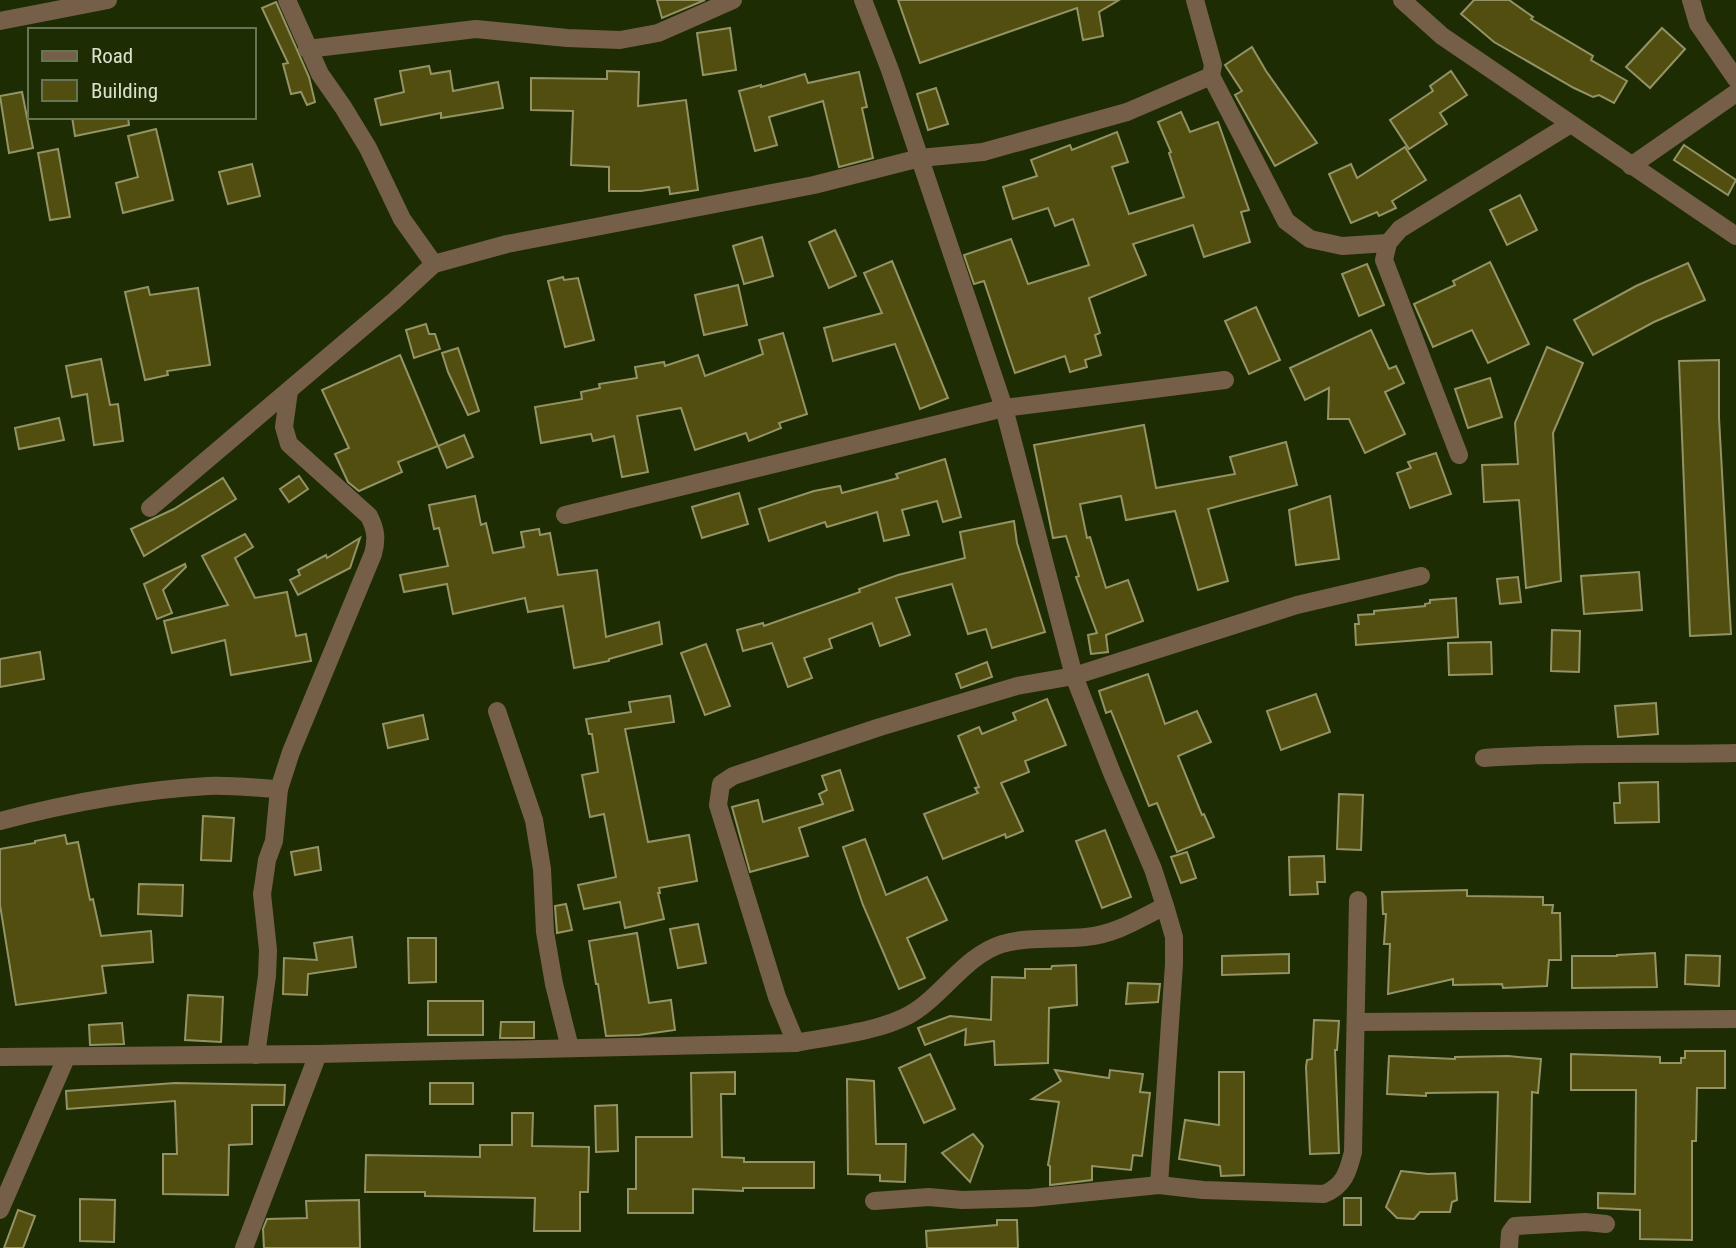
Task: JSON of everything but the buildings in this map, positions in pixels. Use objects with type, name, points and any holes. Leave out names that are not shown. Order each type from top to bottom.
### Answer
[{"type":"street","points":[[0,21],[108,0]]},
{"type":"street","points":[[287,0],[320,74],[368,148],[402,219],[434,264]]},
{"type":"street","points":[[307,49],[476,29],[620,40],[658,33],[733,0]]},
{"type":"street","points":[[863,0],[890,70],[1004,408],[1074,676],[1153,869],[1174,937],[1159,1185]]},
{"type":"street","points":[[1195,0],[1213,65],[1211,76],[1286,221],[1310,239],[1342,246],[1388,243]]},
{"type":"street","points":[[1402,0],[1442,36],[1569,125],[1736,236]]},
{"type":"street","points":[[1691,0],[1698,24],[1736,79]]},
{"type":"street","points":[[150,508],[434,264],[506,244],[814,185],[920,158],[983,152],[1127,111],[1211,76]]},
{"type":"street","points":[[1630,166],[1736,93]]},
{"type":"street","points":[[1459,455],[1384,260],[1388,243],[1401,229],[1569,125]]},
{"type":"street","points":[[565,515],[1004,408],[1226,380]]},
{"type":"street","points":[[256,1055],[268,950],[262,894],[267,860],[274,841],[279,789],[291,752],[373,554],[376,540],[369,516],[289,444],[284,427],[289,391]]},
{"type":"street","points":[[796,1043],[776,996],[718,805],[721,785],[733,776],[892,723],[1017,686],[1074,676],[1297,606],[1421,576]]},
{"type":"street","points":[[497,711],[534,820],[542,869],[545,932],[554,984],[570,1048]]},
{"type":"street","points":[[1484,758],[1541,754],[1589,756],[1736,753]]},
{"type":"street","points":[[0,821],[40,810],[153,791],[211,786],[279,789]]},
{"type":"street","points":[[874,1201],[929,1197],[962,1200],[1031,1198],[1159,1185],[1203,1190],[1324,1194],[1337,1188],[1348,1172],[1353,1153],[1358,900]]},
{"type":"street","points":[[0,1057],[318,1054],[796,1043],[864,1031],[909,1015],[942,990],[965,965],[1000,945],[1024,939],[1088,937],[1120,930],[1165,906]]},
{"type":"street","points":[[1356,1022],[1736,1019]]},
{"type":"street","points":[[244,1248],[318,1054]]},
{"type":"street","points":[[0,1210],[66,1058]]},
{"type":"street","points":[[1509,1248],[1510,1233],[1515,1226],[1585,1222],[1606,1224]]}]
